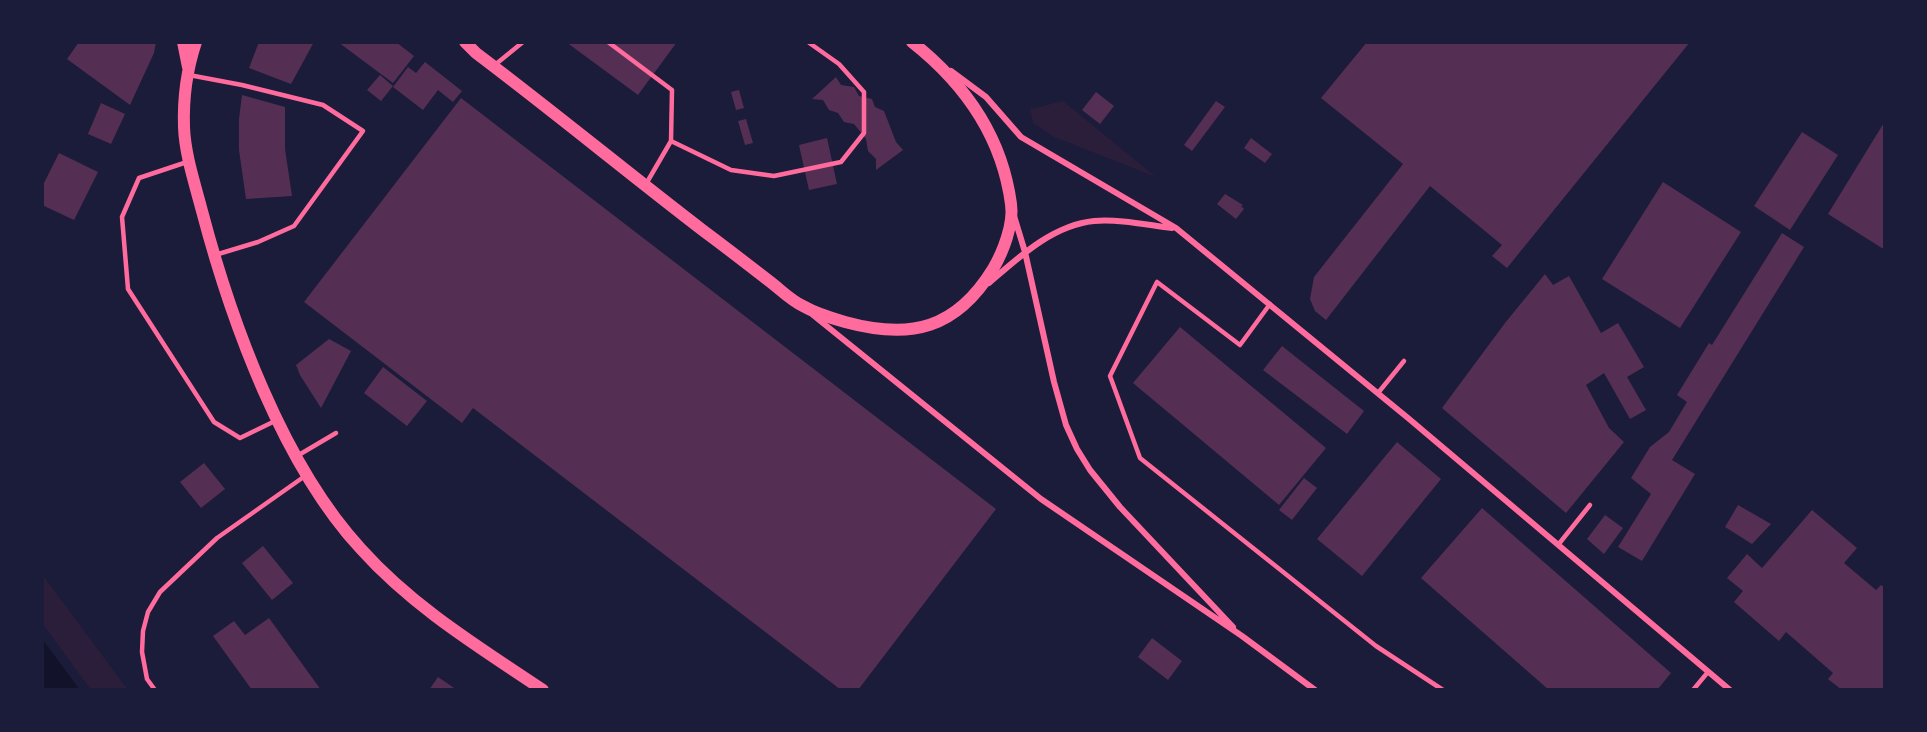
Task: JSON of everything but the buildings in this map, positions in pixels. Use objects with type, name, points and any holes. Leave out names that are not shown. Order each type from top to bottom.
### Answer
[{"type":"main road","points":[[183,42],[188,71]]},
{"type":"main road","points":[[196,42],[188,71],[184,127],[189,162],[215,255],[241,332],[278,420],[307,475],[332,513],[360,548],[398,587],[454,631],[543,690]]},
{"type":"main road","points":[[460,42],[494,66],[801,306],[842,321],[880,330],[908,330],[922,327],[957,311],[979,291],[1003,249],[1012,207],[1003,167],[988,127],[967,96],[930,57],[912,42]]},
{"type":"main road","points":[[465,42],[476,53]]},
{"type":"street","points":[[930,57],[986,97],[1021,137],[1176,228],[1378,393],[1730,690]]},
{"type":"street","points":[[1012,207],[1025,252],[1054,382],[1066,425],[1077,449],[1090,470],[1120,507],[1242,636]]},
{"type":"street","points":[[979,291],[1025,252],[1066,228],[1094,221],[1129,222],[1176,228]]},
{"type":"street","points":[[801,306],[1041,499],[1242,636],[1315,690]]},
{"type":"lane","points":[[494,66],[523,42]]},
{"type":"lane","points":[[608,42],[672,90],[671,141],[645,186]]},
{"type":"lane","points":[[671,141],[731,170],[774,176],[841,162],[864,133],[864,92],[839,64],[808,42]]},
{"type":"lane","points":[[188,71],[323,105],[363,131],[294,226],[258,242],[215,255]]},
{"type":"lane","points":[[189,162],[139,178],[122,216],[128,289],[214,422],[240,438],[278,420]]},
{"type":"lane","points":[[1270,304],[1240,345],[1156,282],[1110,376],[1140,458],[1376,646],[1443,690]]},
{"type":"lane","points":[[1378,393],[1404,361]]},
{"type":"lane","points":[[297,456],[336,433]]},
{"type":"lane","points":[[155,690],[147,679],[142,652],[148,612],[160,592],[217,538],[307,475]]},
{"type":"lane","points":[[1558,545],[1590,505]]},
{"type":"lane","points":[[1693,690],[1708,672]]},
{"type":"shaded area","points":[[1063,101],[1156,177],[1054,137],[1033,123],[1030,109]]},
{"type":"shaded area","points":[[42,574],[128,690],[91,690],[42,623]]},
{"type":"shaded area","points":[[42,639],[80,690],[42,690]]}]
